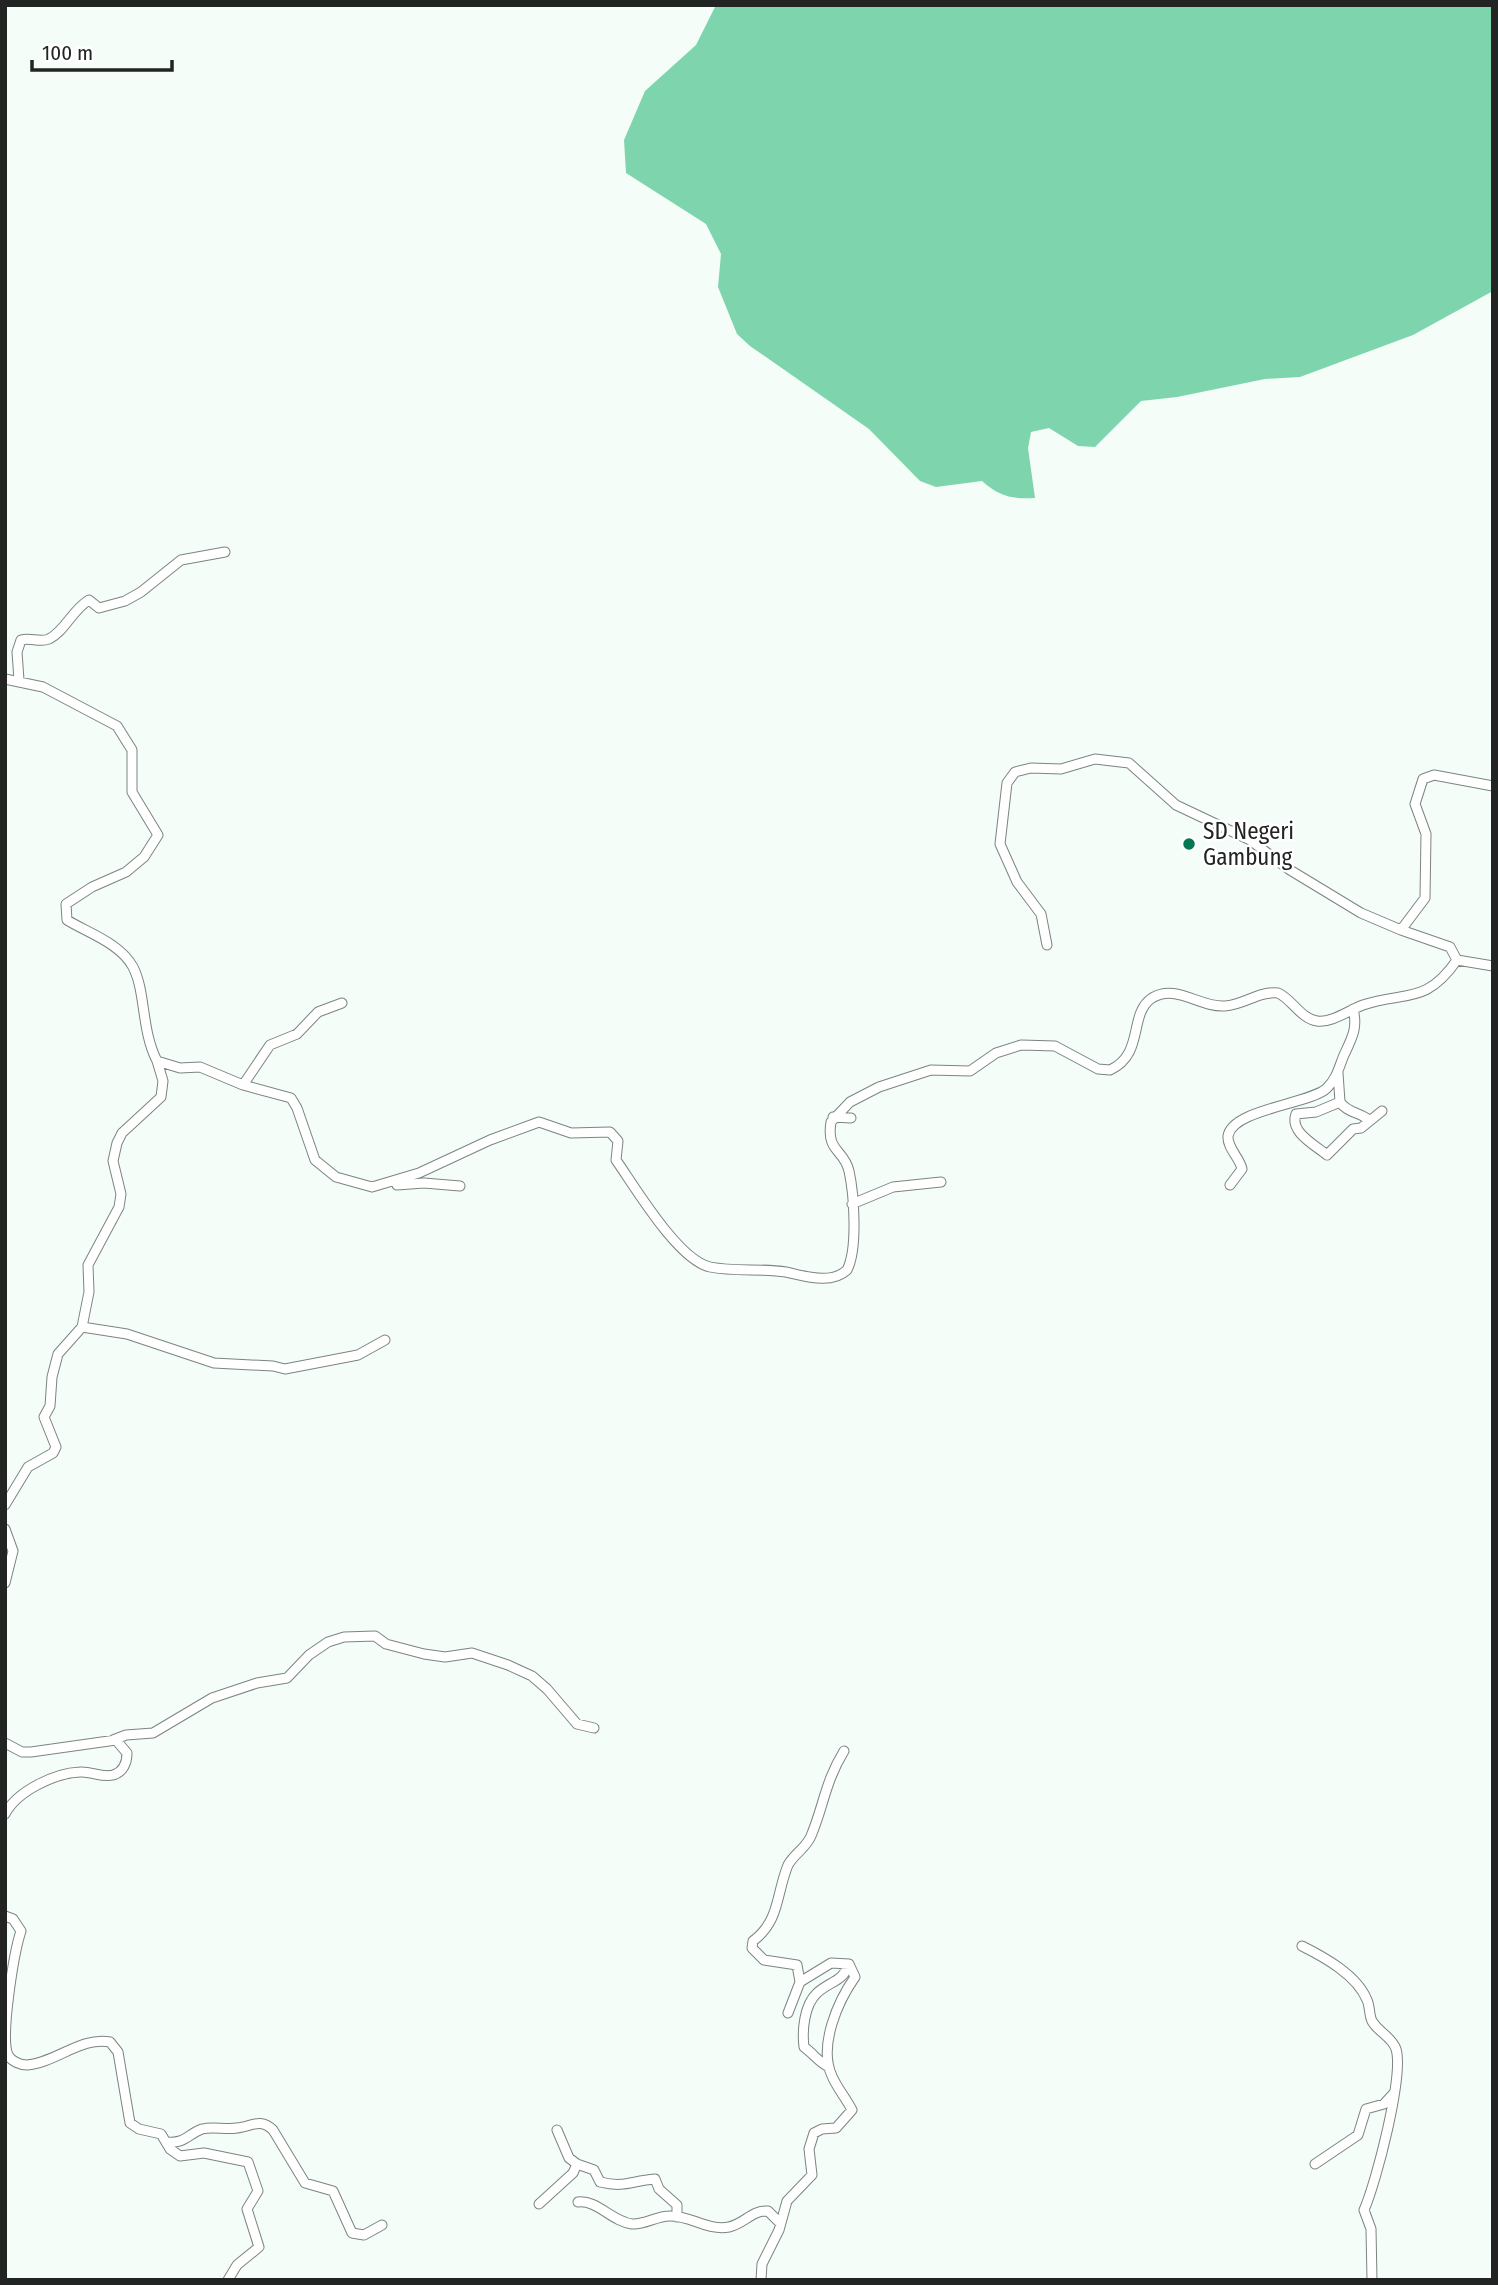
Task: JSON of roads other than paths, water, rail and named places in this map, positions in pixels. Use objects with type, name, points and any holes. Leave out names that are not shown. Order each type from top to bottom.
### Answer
[{"type":"street","points":[[19,680],[17,652],[21,640],[44,640],[52,637],[89,600],[99,608],[125,601],[150,587],[181,560],[225,552]]},
{"type":"street","points":[[5,679],[44,687],[117,726],[132,750],[132,792],[158,835],[144,858],[126,872],[92,887],[66,904],[67,920],[107,943],[132,966],[146,1032],[163,1080],[161,1097],[122,1133],[115,1150],[114,1170],[121,1194],[119,1207],[89,1265],[89,1292],[82,1326],[58,1354],[51,1377],[50,1406],[44,1417],[56,1447],[53,1453],[28,1468],[5,1505]]},
{"type":"street","points":[[1048,945],[1041,914],[1017,882],[1000,844],[1007,783],[1011,775],[1023,769],[1061,768],[1095,759],[1118,759],[1129,763],[1176,805],[1250,840],[1290,870],[1361,913],[1450,947],[1457,960]]},
{"type":"street","points":[[1402,928],[1425,898],[1426,835],[1415,803],[1423,779],[1434,775],[1493,786]]},
{"type":"street","points":[[1457,960],[1493,966]]},
{"type":"street","points":[[372,1187],[419,1173],[490,1140],[540,1122],[571,1133],[605,1130],[617,1138],[615,1156],[618,1163],[654,1216],[693,1259],[716,1267],[768,1269],[832,1278],[841,1275],[849,1267],[852,1205],[848,1167],[829,1139],[833,1117],[856,1098],[879,1087],[932,1070],[970,1071],[996,1053],[1021,1045],[1055,1046],[1098,1069],[1110,1070],[1123,1062],[1131,1051],[1147,1002],[1165,993],[1226,1006],[1257,995],[1278,993],[1309,1018],[1319,1021],[1429,988],[1442,978],[1457,960]]},
{"type":"street","points":[[243,1085],[270,1045],[297,1034],[317,1012],[342,1003]]},
{"type":"street","points":[[1230,1185],[1242,1170],[1240,1159],[1230,1146],[1228,1135],[1233,1125],[1277,1104],[1314,1097],[1326,1089],[1338,1073],[1353,1038],[1356,1023],[1353,1009]]},
{"type":"street","points":[[157,1061],[180,1068],[200,1067],[243,1085],[291,1098],[298,1108],[310,1152],[320,1165],[336,1177],[380,1189],[409,1183],[460,1186]]},
{"type":"street","points":[[1338,1073],[1339,1102],[1344,1108],[1361,1113],[1369,1120]]},
{"type":"street","points":[[1339,1102],[1316,1112],[1296,1114],[1294,1118],[1298,1132],[1327,1155],[1353,1129],[1361,1128],[1382,1111]]},
{"type":"street","points":[[833,1117],[851,1118]]},
{"type":"street","points":[[852,1205],[893,1187],[941,1182]]},
{"type":"street","points":[[82,1326],[127,1334],[214,1363],[285,1369],[358,1355],[386,1340]]},
{"type":"street","points":[[5,1529],[13,1551],[5,1583]]},
{"type":"street","points":[[5,1743],[22,1752],[32,1752],[64,1746],[98,1745],[126,1735],[153,1733],[212,1698],[257,1683],[286,1678],[309,1655],[328,1642],[344,1637],[375,1636],[386,1644],[424,1654],[445,1657],[472,1653],[508,1665],[532,1676],[577,1724],[594,1728]]},
{"type":"street","points":[[5,1814],[10,1805],[52,1778],[81,1772],[106,1776],[117,1774],[125,1765],[127,1754],[120,1741],[113,1740]]},
{"type":"street","points":[[788,2013],[800,1982],[797,1965],[764,1960],[755,1953],[753,1941],[764,1934],[775,1916],[789,1865],[811,1837],[829,1776],[844,1751]]},
{"type":"street","points":[[5,1916],[13,1920],[21,1931],[9,1986],[8,2055],[20,2064],[28,2065],[54,2059],[92,2042],[110,2042],[118,2052],[130,2123],[139,2129],[156,2132],[180,2155],[204,2153],[227,2160],[238,2158],[248,2162],[258,2191],[247,2209],[259,2247],[237,2265],[228,2280]]},
{"type":"street","points":[[1302,1946],[1357,1984],[1367,1999],[1373,2021],[1394,2043],[1398,2059],[1399,2082],[1373,2189],[1364,2210],[1371,2229],[1372,2280]]},
{"type":"street","points":[[800,1982],[831,1963],[849,1964]]},
{"type":"street","points":[[761,2280],[762,2264],[788,2202],[812,2175],[810,2149],[814,2133],[822,2129],[836,2128],[851,2113],[829,2067],[830,2038],[837,2008],[842,1993],[855,1977],[849,1964]]},
{"type":"street","points":[[829,2067],[818,2062],[804,2047],[808,2004],[817,1993],[846,1974],[849,1964]]},
{"type":"street","points":[[1315,2164],[1358,2135],[1365,2111],[1384,2104],[1399,2082]]},
{"type":"street","points":[[167,2142],[182,2142],[208,2128],[240,2128],[254,2122],[266,2124],[274,2130],[305,2182],[333,2191],[352,2233],[364,2235],[382,2225]]},
{"type":"street","points":[[557,2130],[569,2158],[577,2164],[594,2169],[600,2182],[624,2187],[654,2179],[659,2189],[677,2205],[677,2217]]},
{"type":"street","points":[[539,2204],[573,2173],[577,2164]]},
{"type":"street","points":[[578,2202],[587,2201],[620,2222],[636,2224],[669,2216],[726,2228],[759,2211],[768,2211],[780,2223]]},
{"type":"place","name":"SD Negeri Gambung","points":[[1189,844]]}]
